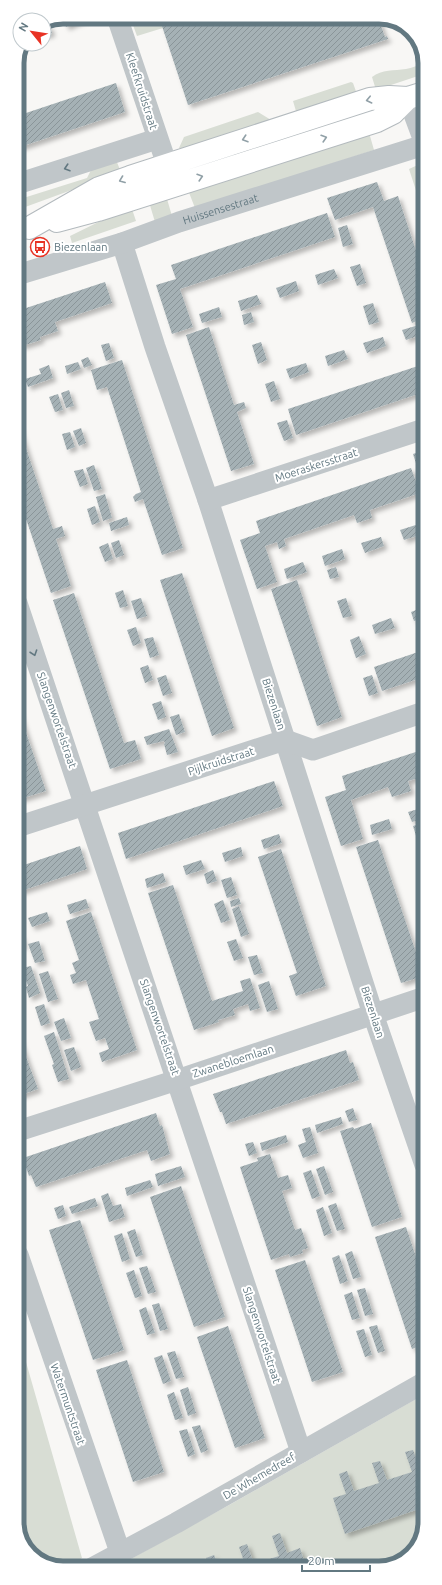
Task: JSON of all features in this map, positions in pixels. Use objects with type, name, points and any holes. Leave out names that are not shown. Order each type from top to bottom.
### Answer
[{"type":"street","name":"Kleefkruidstraat","points":[[119,24],[170,175]]},
{"type":"street","points":[[24,230],[98,210],[170,175],[377,121],[393,113],[416,96],[418,107]]},
{"type":"street","points":[[24,182],[157,139]]},
{"type":"street","name":"Huissensestraat","points":[[24,272],[122,243],[179,222],[418,147]]},
{"type":"street","name":"Biezenlaan","points":[[122,243],[155,346],[208,500],[373,1014],[418,1145]]},
{"type":"street","name":"Moeraskersstraat","points":[[208,500],[418,431]]},
{"type":"street","name":"Slangenwortelstraat","points":[[24,624],[301,1452]]},
{"type":"street","points":[[285,740],[313,750],[418,714]]},
{"type":"street","name":"Pijlkruidstraat","points":[[24,825],[285,740]]},
{"type":"street","name":"Zwanebloemlaan","points":[[24,1129],[177,1080],[418,999]]},
{"type":"street","name":"Watermuntstraat","points":[[24,1272],[120,1552]]},
{"type":"street","name":"De Whemedreef","points":[[104,1561],[182,1519],[418,1386]]},
{"type":"shaded area","points":[[133,24],[162,24],[163,28],[137,36]]},
{"type":"shaded area","points":[[418,66],[418,76],[376,90],[372,77],[376,74],[384,71],[406,69]]},
{"type":"shaded area","points":[[351,82],[353,83],[358,97],[298,118],[293,101]]},
{"type":"shaded area","points":[[258,112],[276,123],[182,150],[179,148],[184,137]]},
{"type":"shaded area","points":[[368,129],[374,150],[195,208],[188,190]]},
{"type":"shaded area","points":[[116,160],[121,172],[24,207],[24,198],[87,178],[92,168]]},
{"type":"shaded area","points":[[418,165],[418,197],[409,169]]},
{"type":"shaded area","points":[[167,199],[172,216],[155,222],[149,202]]},
{"type":"shaded area","points":[[131,206],[136,221],[72,243],[70,236]]},
{"type":"shaded area","points":[[24,1355],[82,1558],[77,1561],[61,1561],[48,1558],[32,1546],[26,1534],[24,1522]]},
{"type":"shaded area","points":[[418,1398],[417,1529],[410,1546],[394,1558],[379,1561],[127,1561]]},
{"type":"building","points":[[65,24],[73,24],[66,27]]},
{"type":"building","points":[[161,24],[380,24],[385,37],[387,36],[388,39],[188,105]]},
{"type":"building","points":[[116,83],[125,112],[24,146],[24,114]]},
{"type":"building","points":[[377,182],[384,201],[398,196],[418,257],[418,320],[412,323],[373,207],[335,220],[327,198]]},
{"type":"building","points":[[327,213],[335,237],[180,289],[193,327],[172,334],[156,285],[176,279],[171,265]]},
{"type":"building","points":[[347,225],[353,244],[343,247],[338,228]]},
{"type":"building","points":[[360,264],[366,283],[357,286],[350,267]]},
{"type":"building","points":[[334,269],[338,278],[318,285],[315,275]]},
{"type":"building","points":[[296,281],[299,291],[280,298],[276,288]]},
{"type":"building","points":[[105,282],[112,303],[55,322],[58,331],[40,337],[41,340],[24,345],[24,309]]},
{"type":"building","points":[[257,295],[261,304],[241,311],[238,301]]},
{"type":"building","points":[[373,303],[379,322],[369,325],[363,306]]},
{"type":"building","points":[[219,307],[222,317],[202,323],[199,314]]},
{"type":"building","points":[[251,312],[254,322],[244,325],[242,315]]},
{"type":"building","points":[[418,325],[418,336],[406,340],[402,330]]},
{"type":"building","points":[[209,327],[234,405],[244,402],[246,408],[237,412],[254,464],[231,471],[186,335]]},
{"type":"building","points":[[383,337],[386,346],[367,353],[363,343]]},
{"type":"building","points":[[261,342],[267,360],[258,364],[252,345]]},
{"type":"building","points":[[109,343],[114,358],[106,361],[101,345]]},
{"type":"building","points":[[344,350],[348,359],[328,366],[325,356]]},
{"type":"building","points":[[88,357],[92,365],[84,368],[81,360]]},
{"type":"building","points":[[122,360],[183,548],[162,555],[143,499],[135,502],[133,497],[141,492],[107,387],[97,390],[91,370]]},
{"type":"building","points":[[78,362],[81,369],[67,374],[65,366]]},
{"type":"building","points":[[306,363],[309,372],[290,379],[286,369]]},
{"type":"building","points":[[49,365],[53,378],[28,387],[25,379],[41,374],[39,369]]},
{"type":"building","points":[[418,366],[418,394],[296,435],[288,409]]},
{"type":"building","points":[[274,381],[280,399],[271,402],[265,384]]},
{"type":"building","points":[[69,390],[74,406],[66,408],[61,393]]},
{"type":"building","points":[[58,394],[63,410],[55,412],[49,397]]},
{"type":"building","points":[[287,420],[293,438],[284,441],[277,423]]},
{"type":"building","points":[[81,428],[86,443],[79,446],[73,431]]},
{"type":"building","points":[[70,432],[75,447],[67,450],[62,434]]},
{"type":"building","points":[[24,442],[53,529],[62,526],[65,536],[56,539],[71,586],[51,593],[24,513]]},
{"type":"building","points":[[418,452],[418,470],[413,454]]},
{"type":"building","points":[[94,465],[102,489],[94,491],[86,468]]},
{"type":"building","points":[[411,468],[418,487],[418,494],[370,510],[372,518],[357,523],[354,515],[284,539],[286,546],[279,549],[277,542],[265,546],[277,582],[257,589],[240,540],[260,533],[256,521]]},
{"type":"building","points":[[83,469],[88,484],[80,487],[74,471]]},
{"type":"building","points":[[105,494],[112,518],[103,521],[96,497]]},
{"type":"building","points":[[95,506],[100,522],[92,525],[87,509]]},
{"type":"building","points":[[127,517],[129,525],[111,531],[109,523]]},
{"type":"building","points":[[418,524],[418,536],[404,540],[400,530]]},
{"type":"building","points":[[381,537],[384,546],[365,553],[361,543]]},
{"type":"building","points":[[119,540],[124,555],[116,558],[111,543]]},
{"type":"building","points":[[108,543],[113,559],[105,562],[99,547]]},
{"type":"building","points":[[342,549],[345,559],[325,566],[322,556]]},
{"type":"building","points":[[303,562],[307,572],[287,579],[284,569]]},
{"type":"building","points":[[336,567],[339,577],[330,579],[327,570]]},
{"type":"building","points":[[182,573],[234,728],[212,736],[160,580]]},
{"type":"building","points":[[297,580],[342,717],[317,726],[271,589]]},
{"type":"building","points":[[123,590],[128,606],[120,608],[115,593]]},
{"type":"building","points":[[74,593],[124,743],[135,740],[141,759],[110,769],[53,600]]},
{"type":"building","points":[[141,598],[147,616],[137,619],[131,601]]},
{"type":"building","points":[[346,598],[352,616],[343,618],[337,601]]},
{"type":"building","points":[[418,609],[418,620],[414,621],[411,612]]},
{"type":"building","points":[[391,618],[395,628],[375,634],[372,625]]},
{"type":"building","points":[[136,627],[141,643],[133,646],[127,630]]},
{"type":"building","points":[[359,636],[366,654],[356,658],[350,640]]},
{"type":"building","points":[[153,637],[159,655],[150,658],[144,639]]},
{"type":"building","points":[[418,652],[418,679],[382,691],[374,667]]},
{"type":"building","points":[[148,665],[153,680],[145,683],[140,668]]},
{"type":"building","points":[[166,675],[172,693],[163,696],[157,678]]},
{"type":"building","points":[[372,675],[378,693],[369,696],[363,678]]},
{"type":"building","points":[[161,701],[166,717],[158,720],[152,704]]},
{"type":"building","points":[[179,714],[185,732],[176,735],[170,717]]},
{"type":"building","points":[[24,727],[46,791],[24,798]]},
{"type":"building","points":[[169,729],[178,752],[167,755],[164,741],[147,745],[144,737]]},
{"type":"building","points":[[418,751],[418,778],[408,781],[411,791],[392,797],[388,787],[351,800],[363,839],[341,846],[325,797],[346,790],[342,776]]},
{"type":"building","points":[[274,781],[283,806],[126,859],[118,833]]},
{"type":"building","points":[[418,809],[418,820],[412,822],[408,812]]},
{"type":"building","points":[[389,819],[392,829],[372,835],[370,825]]},
{"type":"building","points":[[418,824],[418,835],[416,836],[413,826]]},
{"type":"building","points":[[279,834],[282,843],[264,849],[261,840]]},
{"type":"building","points":[[378,840],[418,958],[418,978],[401,983],[356,847]]},
{"type":"building","points":[[80,846],[87,869],[24,890],[24,865]]},
{"type":"building","points":[[241,847],[243,856],[225,862],[222,853]]},
{"type":"building","points":[[281,849],[326,986],[296,996],[289,976],[297,973],[258,857]]},
{"type":"building","points":[[201,860],[205,869],[186,875],[183,866]]},
{"type":"building","points":[[213,870],[217,881],[207,884],[204,874]]},
{"type":"building","points":[[163,873],[166,882],[147,888],[145,879]]},
{"type":"building","points":[[231,877],[237,895],[227,898],[221,880]]},
{"type":"building","points":[[173,885],[212,1001],[243,991],[240,981],[250,978],[260,1008],[250,1011],[248,1004],[233,1009],[235,1015],[194,1030],[148,893]]},
{"type":"building","points":[[239,898],[241,904],[231,907],[230,901]]},
{"type":"building","points":[[86,899],[89,908],[70,914],[67,905]]},
{"type":"building","points":[[223,900],[230,920],[221,923],[214,904]]},
{"type":"building","points":[[239,906],[249,934],[241,937],[232,909]]},
{"type":"building","points":[[47,912],[50,921],[32,927],[28,918]]},
{"type":"building","points":[[91,912],[137,1050],[102,1062],[99,1053],[109,1049],[105,1038],[96,1041],[89,1022],[99,1019],[86,980],[73,984],[70,975],[76,973],[72,963],[79,960],[66,921]]},
{"type":"building","points":[[236,939],[243,958],[234,961],[227,942]]},
{"type":"building","points":[[39,941],[45,961],[35,963],[28,944]]},
{"type":"building","points":[[257,955],[263,973],[254,975],[248,957]]},
{"type":"building","points":[[31,966],[40,993],[29,998],[26,987],[28,986],[24,974],[24,968]]},
{"type":"building","points":[[48,971],[58,999],[48,1002],[39,974]]},
{"type":"building","points":[[269,981],[278,1009],[267,1012],[258,985]]},
{"type":"building","points":[[44,1004],[50,1023],[41,1026],[35,1007]]},
{"type":"building","points":[[64,1018],[71,1038],[61,1041],[54,1022]]},
{"type":"building","points":[[54,1032],[69,1079],[58,1082],[52,1065],[54,1064],[44,1036]]},
{"type":"building","points":[[74,1047],[81,1067],[71,1071],[64,1050]]},
{"type":"building","points":[[346,1050],[350,1063],[353,1062],[359,1080],[226,1124],[213,1094]]},
{"type":"building","points":[[24,1051],[38,1089],[24,1094]]},
{"type":"building","points":[[353,1108],[357,1120],[349,1122],[345,1111]]},
{"type":"building","points":[[156,1113],[160,1126],[162,1125],[170,1154],[151,1161],[147,1150],[36,1187],[31,1175],[29,1176],[24,1158]]},
{"type":"building","points":[[341,1117],[343,1124],[317,1133],[315,1125]]},
{"type":"building","points":[[371,1123],[402,1217],[372,1227],[340,1131],[353,1127],[354,1129]]},
{"type":"building","points":[[310,1127],[318,1153],[303,1158],[298,1145],[306,1142],[302,1129]]},
{"type":"building","points":[[286,1135],[288,1142],[262,1151],[260,1143]]},
{"type":"building","points":[[253,1142],[257,1153],[249,1156],[245,1144]]},
{"type":"building","points":[[270,1154],[278,1178],[288,1175],[292,1188],[282,1191],[295,1230],[301,1228],[308,1248],[302,1250],[303,1253],[290,1257],[289,1254],[271,1260],[240,1167],[258,1161],[257,1158]]},
{"type":"building","points":[[181,1166],[185,1177],[158,1186],[155,1174]]},
{"type":"building","points":[[324,1166],[333,1192],[325,1195],[316,1169]]},
{"type":"building","points":[[311,1170],[320,1196],[312,1199],[303,1173]]},
{"type":"building","points":[[150,1180],[153,1187],[127,1196],[125,1188]]},
{"type":"building","points":[[181,1186],[225,1317],[194,1327],[150,1197]]},
{"type":"building","points":[[108,1193],[113,1206],[121,1204],[125,1217],[109,1222],[101,1196]]},
{"type":"building","points":[[95,1198],[98,1206],[72,1214],[69,1207]]},
{"type":"building","points":[[336,1203],[345,1229],[337,1231],[328,1206]]},
{"type":"building","points":[[63,1205],[66,1216],[58,1219],[54,1208]]},
{"type":"building","points":[[323,1207],[332,1233],[324,1236],[316,1210]]},
{"type":"building","points":[[80,1220],[124,1350],[93,1360],[49,1230]]},
{"type":"building","points":[[406,1227],[418,1263],[418,1347],[412,1349],[375,1237]]},
{"type":"building","points":[[135,1229],[143,1255],[136,1257],[127,1232]]},
{"type":"building","points":[[122,1233],[130,1259],[122,1262],[114,1236]]},
{"type":"building","points":[[352,1251],[361,1277],[353,1279],[345,1254]]},
{"type":"building","points":[[339,1255],[348,1281],[340,1284],[332,1258]]},
{"type":"building","points":[[305,1260],[343,1372],[312,1382],[275,1270]]},
{"type":"building","points":[[147,1266],[156,1292],[148,1294],[139,1268]]},
{"type":"building","points":[[134,1270],[142,1296],[135,1298],[126,1273]]},
{"type":"building","points":[[365,1288],[373,1314],[365,1316],[357,1290]]},
{"type":"building","points":[[352,1292],[360,1318],[352,1320],[344,1295]]},
{"type":"building","points":[[159,1303],[168,1329],[160,1331],[152,1305]]},
{"type":"building","points":[[146,1307],[155,1333],[147,1335],[139,1310]]},
{"type":"building","points":[[377,1325],[385,1351],[378,1353],[369,1327]]},
{"type":"building","points":[[228,1326],[265,1438],[235,1448],[197,1337]]},
{"type":"building","points":[[364,1329],[372,1355],[365,1357],[356,1331]]},
{"type":"building","points":[[175,1351],[184,1377],[176,1379],[167,1353]]},
{"type":"building","points":[[162,1355],[171,1381],[163,1384],[154,1358]]},
{"type":"building","points":[[127,1360],[164,1472],[133,1482],[96,1370]]},
{"type":"building","points":[[188,1387],[196,1413],[188,1416],[180,1390]]},
{"type":"building","points":[[174,1392],[183,1418],[175,1420],[167,1395]]},
{"type":"building","points":[[200,1425],[208,1450],[201,1453],[192,1427]]},
{"type":"building","points":[[187,1429],[195,1454],[188,1457],[179,1431]]},
{"type":"building","points":[[413,1450],[418,1464],[418,1509],[345,1534],[333,1498],[346,1494],[339,1474],[347,1471],[354,1491],[379,1483],[372,1463],[380,1461],[387,1480],[412,1472],[405,1452]]},
{"type":"building","points":[[280,1533],[287,1553],[300,1548],[304,1561],[263,1561],[279,1556],[272,1536]]},
{"type":"building","points":[[247,1544],[253,1561],[244,1561],[239,1547]]},
{"type":"building","points":[[214,1555],[216,1561],[207,1561],[206,1558]]},
{"type":"place","name":"Biezenlaan","points":[[40,247]]}]
